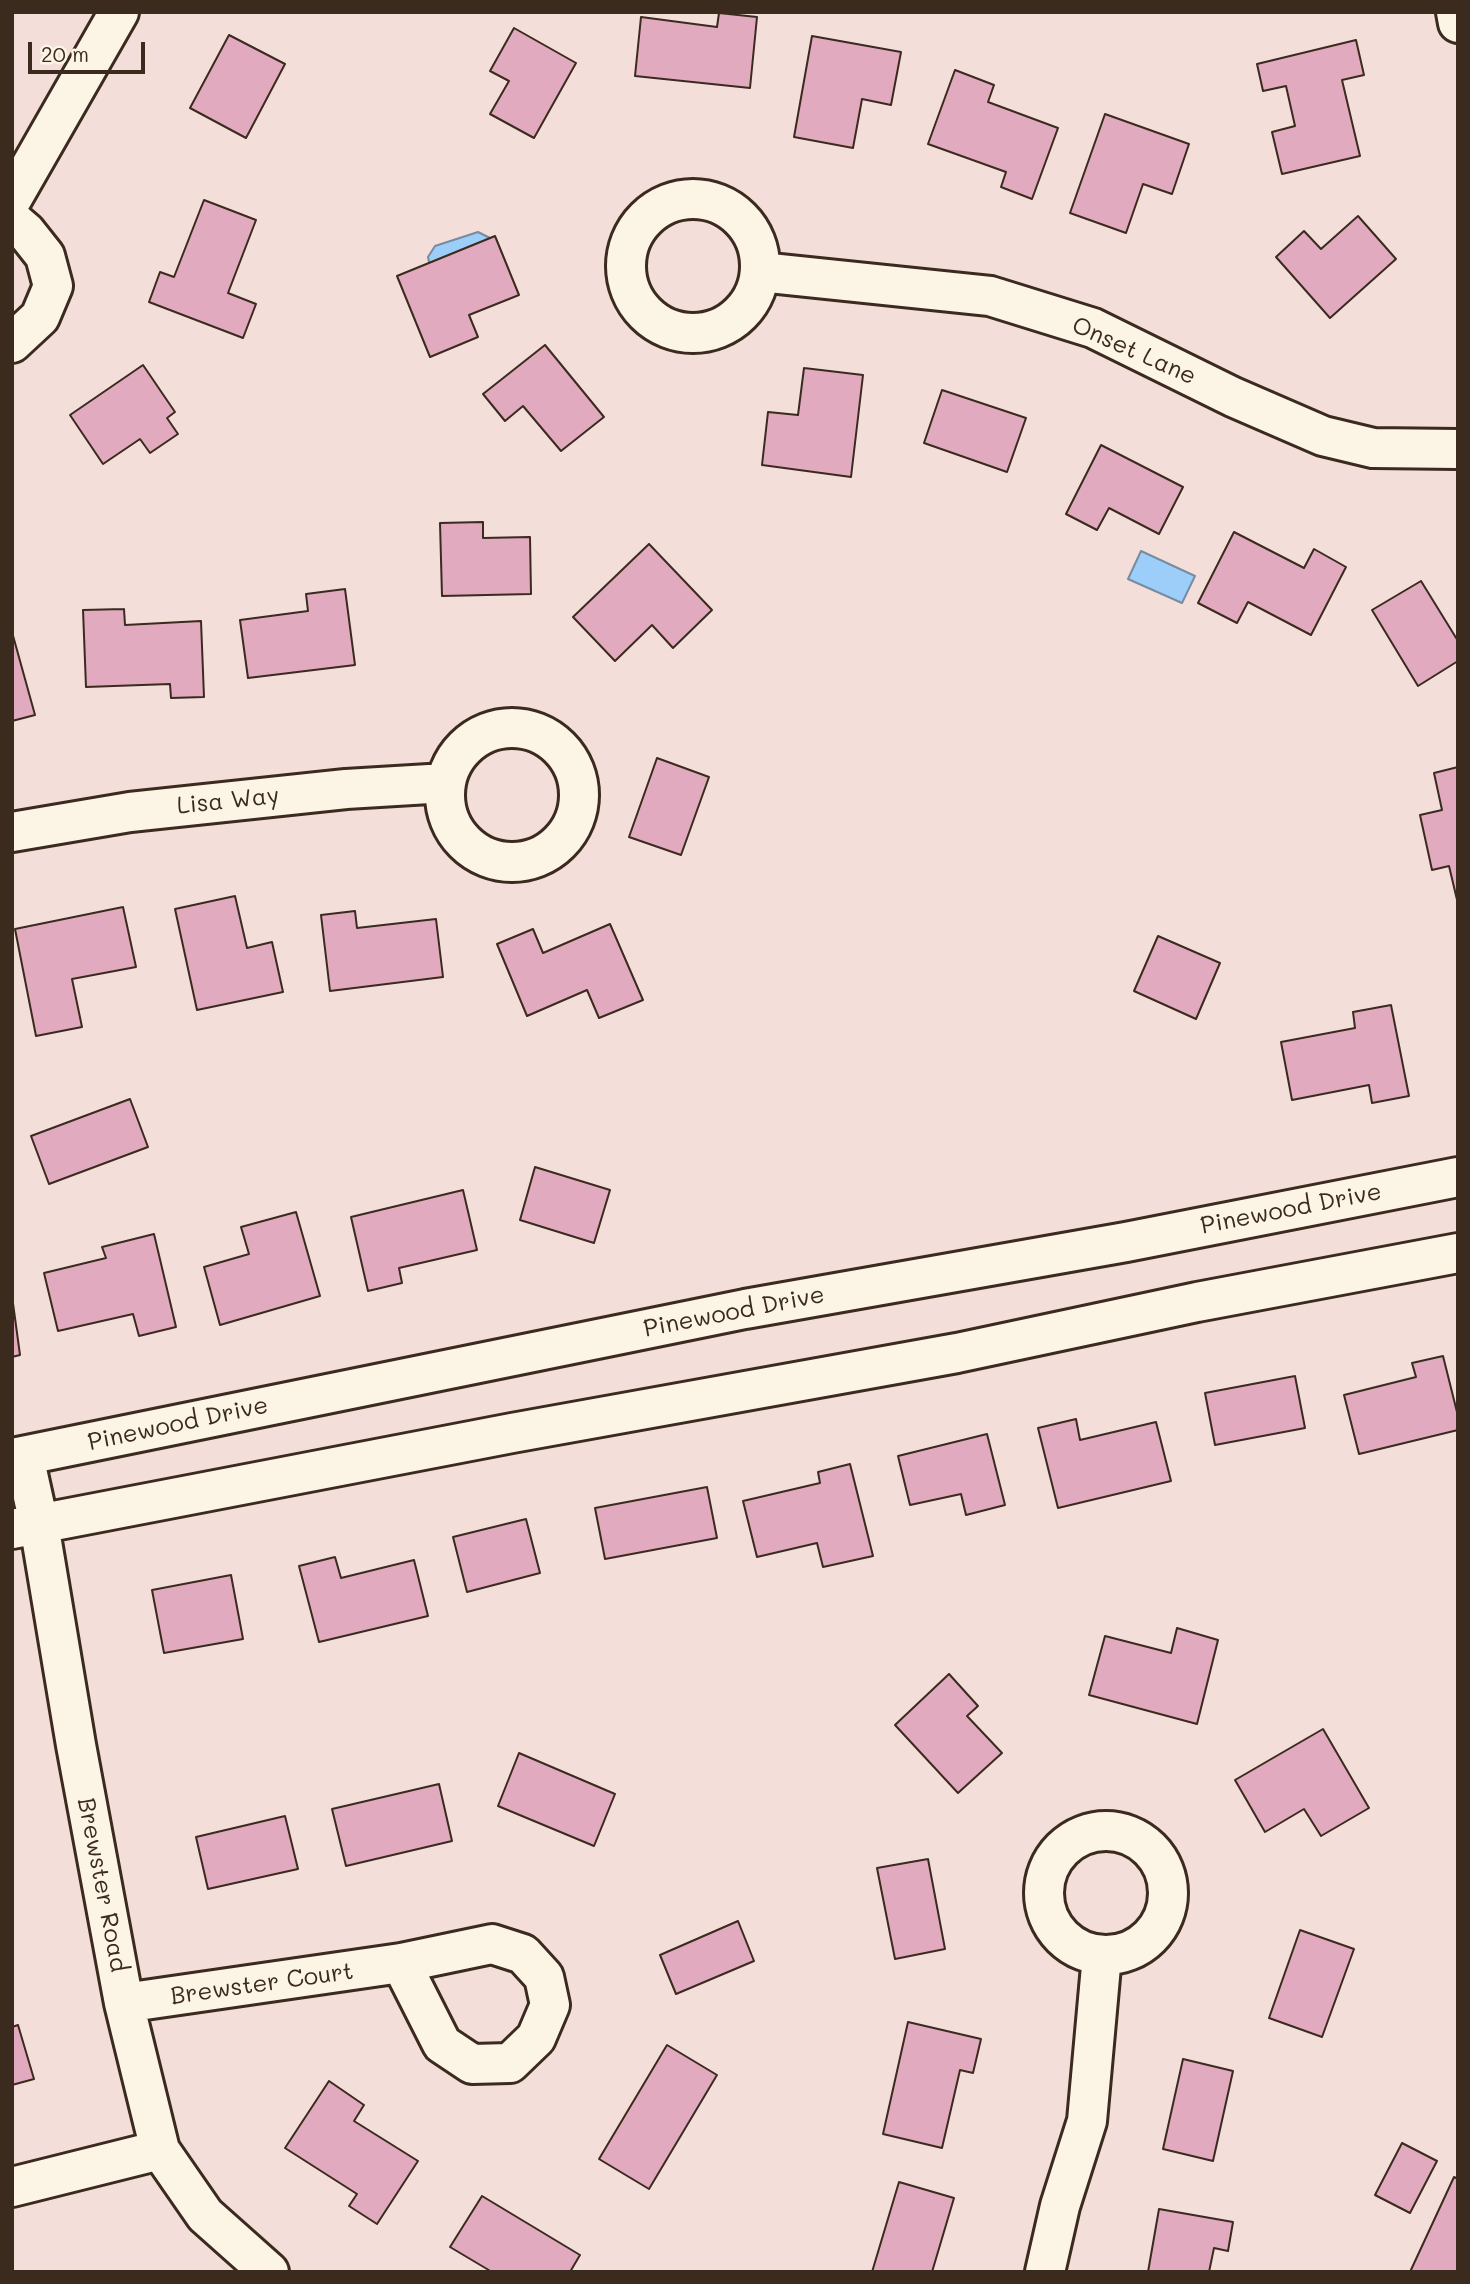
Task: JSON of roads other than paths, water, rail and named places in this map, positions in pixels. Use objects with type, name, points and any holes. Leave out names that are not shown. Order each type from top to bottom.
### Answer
[{"type":"street","points":[[12,199],[119,12]]},
{"type":"street","points":[[1456,12],[1458,23]]},
{"type":"street","points":[[12,220],[26,232],[45,256],[53,286],[40,317],[12,343]]},
{"type":"street","name":"Onset Lane","points":[[760,272],[990,296],[1093,328],[1233,397],[1323,436],[1373,447],[1458,449]]},
{"type":"street","name":"Lisa Way","points":[[12,832],[131,812],[346,789],[446,783]]},
{"type":"street","name":"Pinewood Drive","points":[[18,1457],[732,1311],[1140,1239],[1458,1177]]},
{"type":"street","points":[[26,1526],[512,1433],[957,1353],[1198,1302],[1458,1252]]},
{"type":"street","name":"Brewster Road","points":[[18,1457],[26,1526],[76,1745],[124,2003],[160,2150],[205,2215],[269,2272]]},
{"type":"street","points":[[1045,2272],[1060,2206],[1087,2121],[1102,1955]]},
{"type":"street","name":"Brewster Court","points":[[124,2003],[401,1963]]},
{"type":"street","points":[[12,2187],[160,2150]]},
{"type":"water","points":[[478,232],[494,240],[430,267],[428,257],[435,246]]},
{"type":"water","points":[[1141,551],[1195,576],[1182,603],[1128,579]]}]
